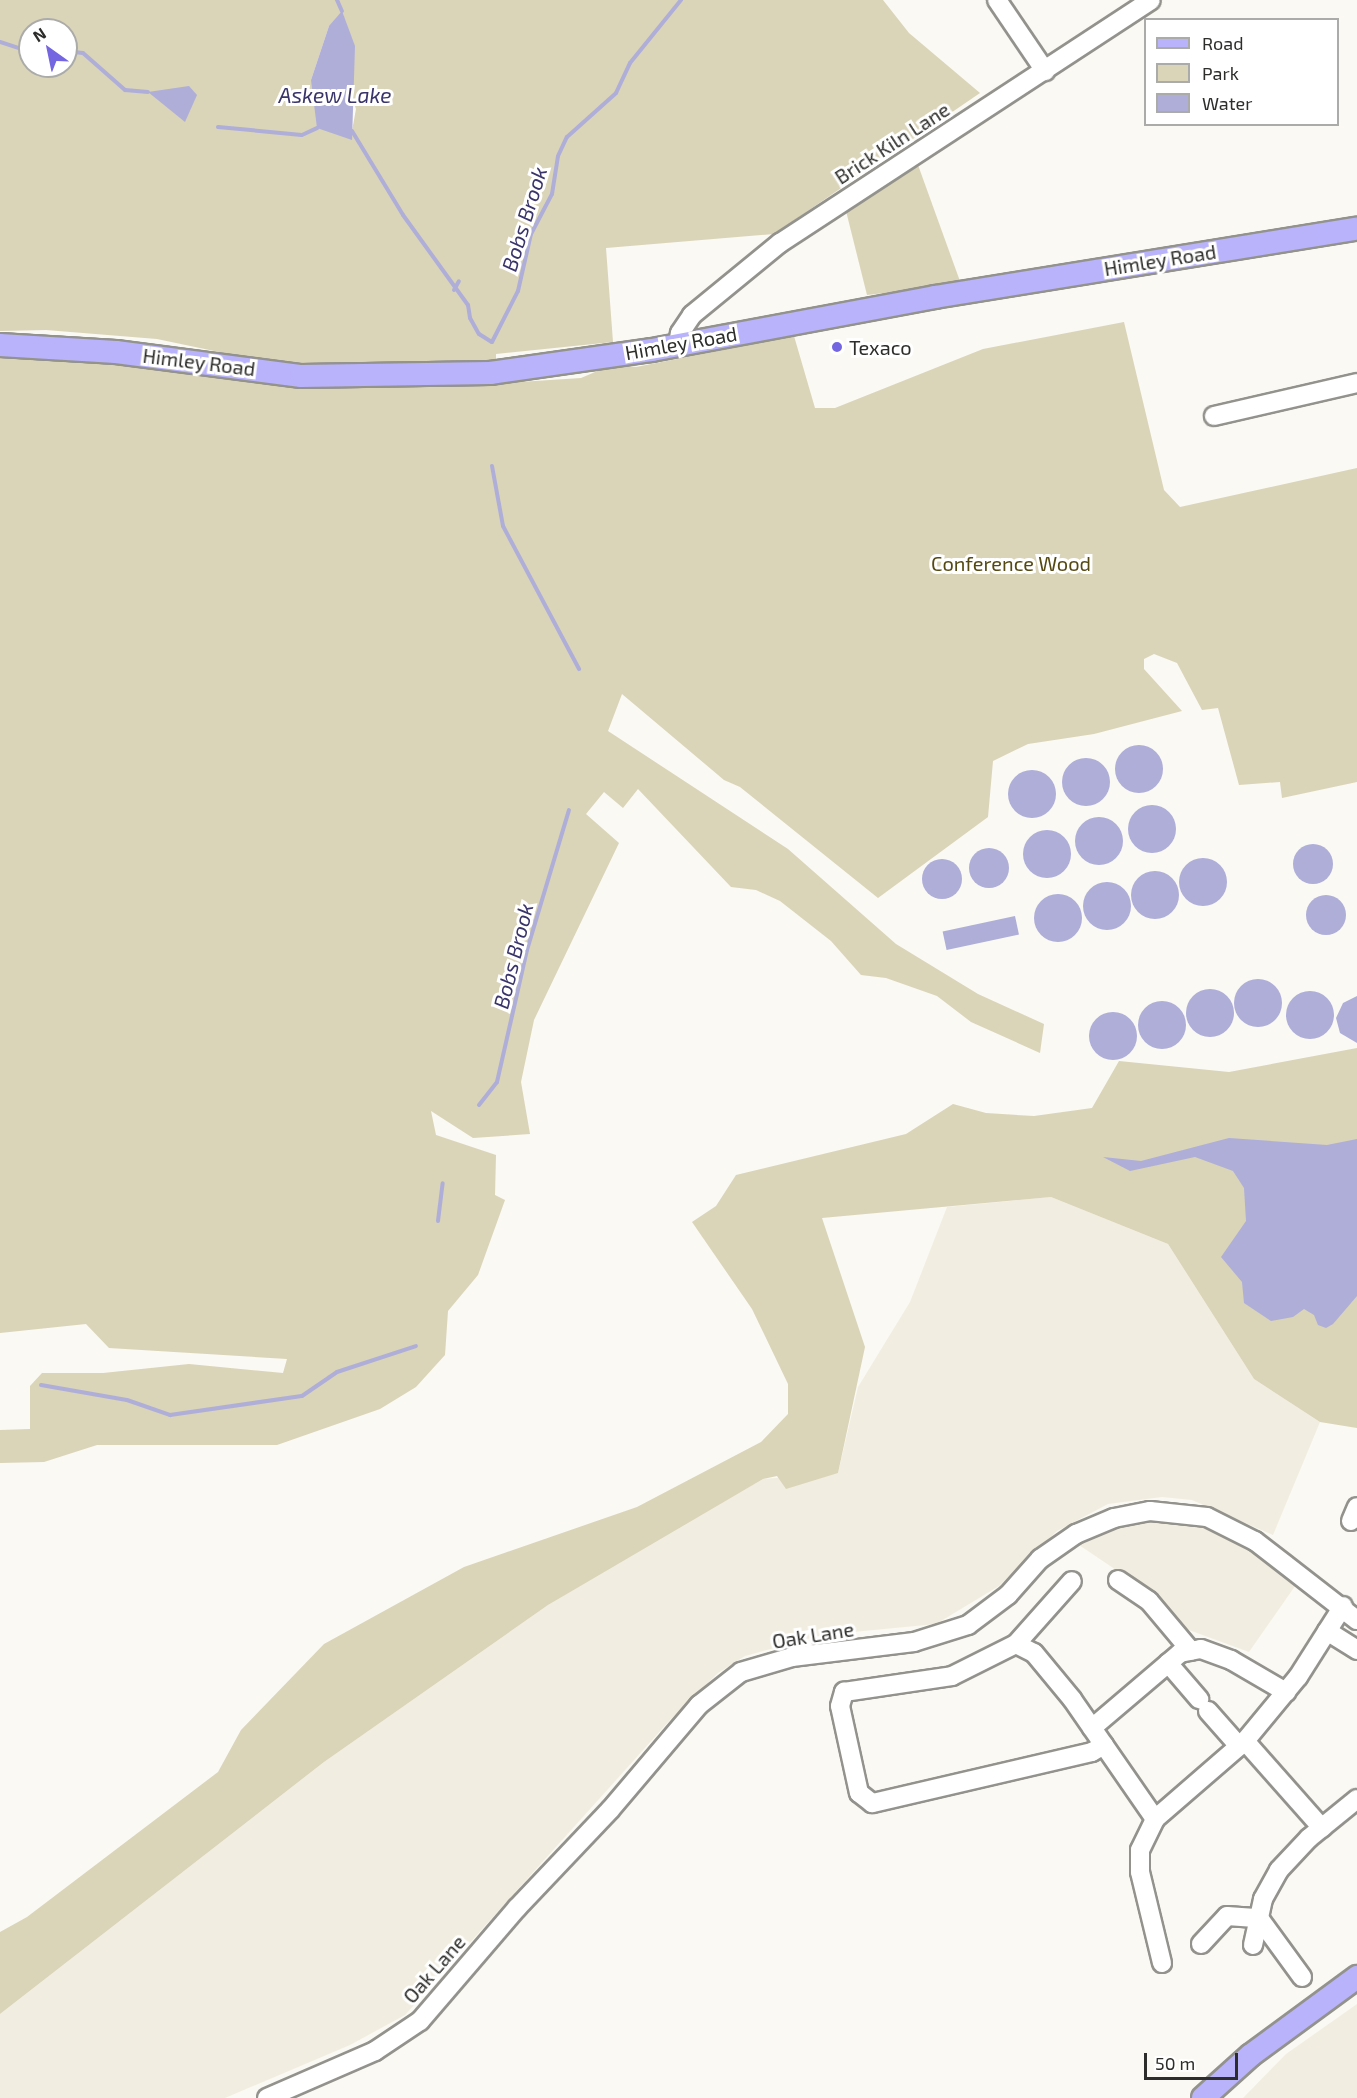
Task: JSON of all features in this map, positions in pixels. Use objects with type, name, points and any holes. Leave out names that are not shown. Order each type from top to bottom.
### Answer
[{"type":"main road","name":"Himley Road","points":[[0,345],[116,352],[312,376],[490,373],[678,344],[934,297],[1357,229]]},
{"type":"main road","points":[[1203,2098],[1251,2055],[1357,1977]]},
{"type":"street","points":[[997,0],[1045,71]]},
{"type":"street","name":"Brick Kiln Lane","points":[[678,344],[680,333],[692,315],[780,243],[1151,0]]},
{"type":"street","points":[[1223,407],[1357,383]]},
{"type":"street","name":"Oak Lane","points":[[267,2098],[375,2051],[420,2020],[699,1705],[741,1672],[792,1657],[914,1642],[968,1625],[1008,1595],[1040,1559],[1076,1534],[1114,1518],[1149,1511],[1207,1517],[1246,1536],[1342,1606],[1357,1620]]},
{"type":"street","points":[[1118,1580],[1149,1601],[1191,1651]]},
{"type":"street","points":[[1072,1581],[1016,1644],[952,1676],[844,1692],[840,1706],[859,1793],[872,1803],[1092,1752],[1104,1745]]},
{"type":"street","points":[[1162,1964],[1140,1872],[1140,1850],[1155,1819],[1242,1744],[1286,1692],[1342,1606]]},
{"type":"street","points":[[1327,1631],[1357,1650]]},
{"type":"street","points":[[1016,1644],[1034,1653],[1092,1728],[1155,1819]]},
{"type":"street","points":[[1092,1728],[1180,1653],[1201,1649],[1231,1660],[1286,1692]]},
{"type":"street","points":[[1168,1663],[1203,1705],[1322,1828]]},
{"type":"street","points":[[1252,1945],[1263,1899],[1279,1870],[1322,1828],[1357,1799]]},
{"type":"street","points":[[1201,1944],[1227,1916],[1259,1918]]},
{"type":"street","points":[[1259,1918],[1302,1977]]},
{"type":"shaded area","points":[[1051,1197],[1168,1244],[1254,1379],[1320,1422],[1273,1535],[1192,1500],[1162,1497],[1108,1504],[1057,1531],[999,1586],[936,1624],[822,1635],[745,1656],[718,1673],[670,1720],[405,2015],[350,2045],[225,2098],[0,2098],[0,2014],[324,1762],[548,1605],[658,1538],[763,1479],[838,1473],[858,1387],[910,1302],[947,1207]]},
{"type":"shaded area","points":[[1207,1517],[1302,1576],[1249,1652],[1189,1630],[1143,1588],[1070,1539],[1114,1518]]},
{"type":"shaded area","points":[[1357,2004],[1357,2098],[1243,2098],[1286,2054]]},
{"type":"green space","points":[[0,0],[883,0],[909,33],[980,93],[774,234],[606,248],[613,342],[496,354],[496,363],[296,368],[157,339],[46,330],[0,331]],"holes":[[[329,26],[356,109],[352,131],[311,80]]]},
{"type":"green space","points":[[918,165],[961,284],[867,295],[846,211]]},
{"type":"green space","name":"Conference Wood","points":[[1124,322],[1164,490],[1180,507],[1357,468],[1357,782],[1282,798],[1280,782],[1239,785],[1218,708],[1202,710],[1177,663],[1154,654],[1144,659],[1144,669],[1182,711],[1094,734],[1028,744],[993,761],[988,817],[878,898],[740,787],[724,780],[622,694],[608,731],[788,849],[896,944],[978,994],[1044,1024],[1040,1053],[971,1022],[937,996],[886,978],[861,975],[831,941],[780,901],[756,890],[731,887],[638,789],[623,808],[604,792],[586,814],[619,843],[534,1020],[521,1082],[530,1134],[473,1138],[431,1111],[436,1135],[496,1155],[495,1195],[505,1200],[478,1275],[448,1311],[445,1355],[416,1387],[380,1409],[277,1445],[97,1445],[44,1462],[0,1463],[0,1430],[30,1429],[30,1386],[42,1373],[103,1373],[189,1364],[283,1373],[287,1359],[109,1348],[86,1324],[0,1333],[0,358],[136,363],[345,386],[473,385],[581,378],[614,364],[636,367],[794,336],[815,408],[835,408],[983,349]]},
{"type":"green space","points":[[1357,1048],[1357,1428],[1320,1422],[1254,1379],[1168,1244],[1051,1197],[822,1218],[865,1347],[838,1473],[786,1489],[777,1476],[763,1479],[548,1605],[324,1762],[0,2014],[0,1932],[27,1917],[218,1772],[241,1730],[324,1644],[464,1567],[637,1507],[761,1442],[788,1414],[788,1384],[752,1309],[692,1222],[716,1206],[736,1175],[906,1134],[953,1104],[986,1113],[1034,1116],[1092,1108],[1119,1061],[1229,1072]]},
{"type":"water","name":"Askew Lake","points":[[342,11],[355,46],[352,140],[317,128],[311,80],[329,26]]},
{"type":"water","points":[[189,86],[197,95],[185,122],[148,92]]},
{"type":"water","points":[[1139,745],[1156,752],[1163,769],[1156,786],[1139,793],[1122,786],[1115,769],[1122,752]]},
{"type":"water","points":[[1086,758],[1103,765],[1110,782],[1103,799],[1086,806],[1069,799],[1062,782],[1069,765]]},
{"type":"water","points":[[1032,770],[1049,777],[1056,794],[1049,811],[1032,818],[1015,811],[1008,794],[1015,777]]},
{"type":"water","points":[[1152,805],[1169,812],[1176,829],[1169,846],[1152,853],[1135,846],[1128,829],[1135,812]]},
{"type":"water","points":[[1099,817],[1116,824],[1123,841],[1116,858],[1099,865],[1082,858],[1075,841],[1082,824]]},
{"type":"water","points":[[1047,830],[1064,837],[1071,854],[1064,871],[1047,878],[1030,871],[1023,854],[1030,837]]},
{"type":"water","points":[[1313,844],[1327,850],[1333,864],[1327,878],[1313,884],[1299,878],[1293,864],[1299,850]]},
{"type":"water","points":[[989,848],[1003,854],[1009,868],[1003,882],[989,888],[975,882],[969,868],[975,854]]},
{"type":"water","points":[[1203,858],[1220,865],[1227,882],[1220,899],[1203,906],[1186,899],[1179,882],[1186,865]]},
{"type":"water","points":[[942,859],[956,865],[962,879],[956,893],[942,899],[928,893],[922,879],[928,865]]},
{"type":"water","points":[[1155,871],[1172,878],[1179,895],[1172,912],[1155,919],[1138,912],[1131,895],[1138,878]]},
{"type":"water","points":[[1107,882],[1124,889],[1131,906],[1124,923],[1107,930],[1090,923],[1083,906],[1090,889]]},
{"type":"water","points":[[1058,894],[1075,901],[1082,918],[1075,935],[1058,942],[1041,935],[1034,918],[1041,901]]},
{"type":"water","points":[[1326,895],[1340,901],[1346,915],[1340,929],[1326,935],[1312,929],[1306,915],[1312,901]]},
{"type":"water","points":[[1015,916],[1019,935],[947,950],[943,931]]},
{"type":"water","points":[[1258,979],[1275,986],[1282,1003],[1275,1020],[1258,1027],[1241,1020],[1234,1003],[1241,986]]},
{"type":"water","points":[[1210,989],[1227,996],[1234,1013],[1227,1030],[1210,1037],[1193,1030],[1186,1013],[1193,996]]},
{"type":"water","points":[[1310,991],[1327,998],[1334,1015],[1327,1032],[1310,1039],[1293,1032],[1286,1015],[1293,998]]},
{"type":"water","points":[[1357,996],[1357,1043],[1340,1033],[1336,1018],[1343,1003]]},
{"type":"water","points":[[1162,1001],[1179,1008],[1186,1025],[1179,1042],[1162,1049],[1145,1042],[1138,1025],[1145,1008]]},
{"type":"water","points":[[1113,1012],[1130,1019],[1137,1036],[1130,1053],[1113,1060],[1096,1053],[1089,1036],[1096,1019]]},
{"type":"water","points":[[1229,1138],[1327,1145],[1357,1139],[1357,1296],[1333,1324],[1326,1328],[1318,1325],[1314,1315],[1304,1309],[1293,1317],[1271,1321],[1244,1303],[1242,1282],[1221,1257],[1246,1221],[1244,1188],[1233,1171],[1195,1157],[1130,1171],[1103,1157],[1141,1161]]},
{"type":"waterway","points":[[337,0],[342,11]]},
{"type":"waterway","name":"Bobs Brook","points":[[352,131],[403,215],[468,305],[470,318],[479,334],[492,342],[518,291],[531,234],[552,194],[558,156],[567,137],[616,93],[630,63],[681,0]]},
{"type":"waterway","points":[[0,42],[18,48]]},
{"type":"waterway","points":[[78,52],[83,53],[125,90],[148,92]]},
{"type":"waterway","points":[[218,127],[302,135],[317,128]]},
{"type":"waterway","points":[[454,290],[459,281]]},
{"type":"waterway","name":"Bobs Brook","points":[[492,466],[503,526],[579,669]]},
{"type":"waterway","name":"Bobs Brook","points":[[479,1105],[497,1082],[527,950],[569,810]]},
{"type":"waterway","name":"Bobs Brook","points":[[438,1221],[443,1183]]},
{"type":"waterway","points":[[41,1385],[127,1400],[170,1415],[302,1396],[337,1372],[416,1346]]},
{"type":"place","name":"Texaco","points":[[837,347]]}]
